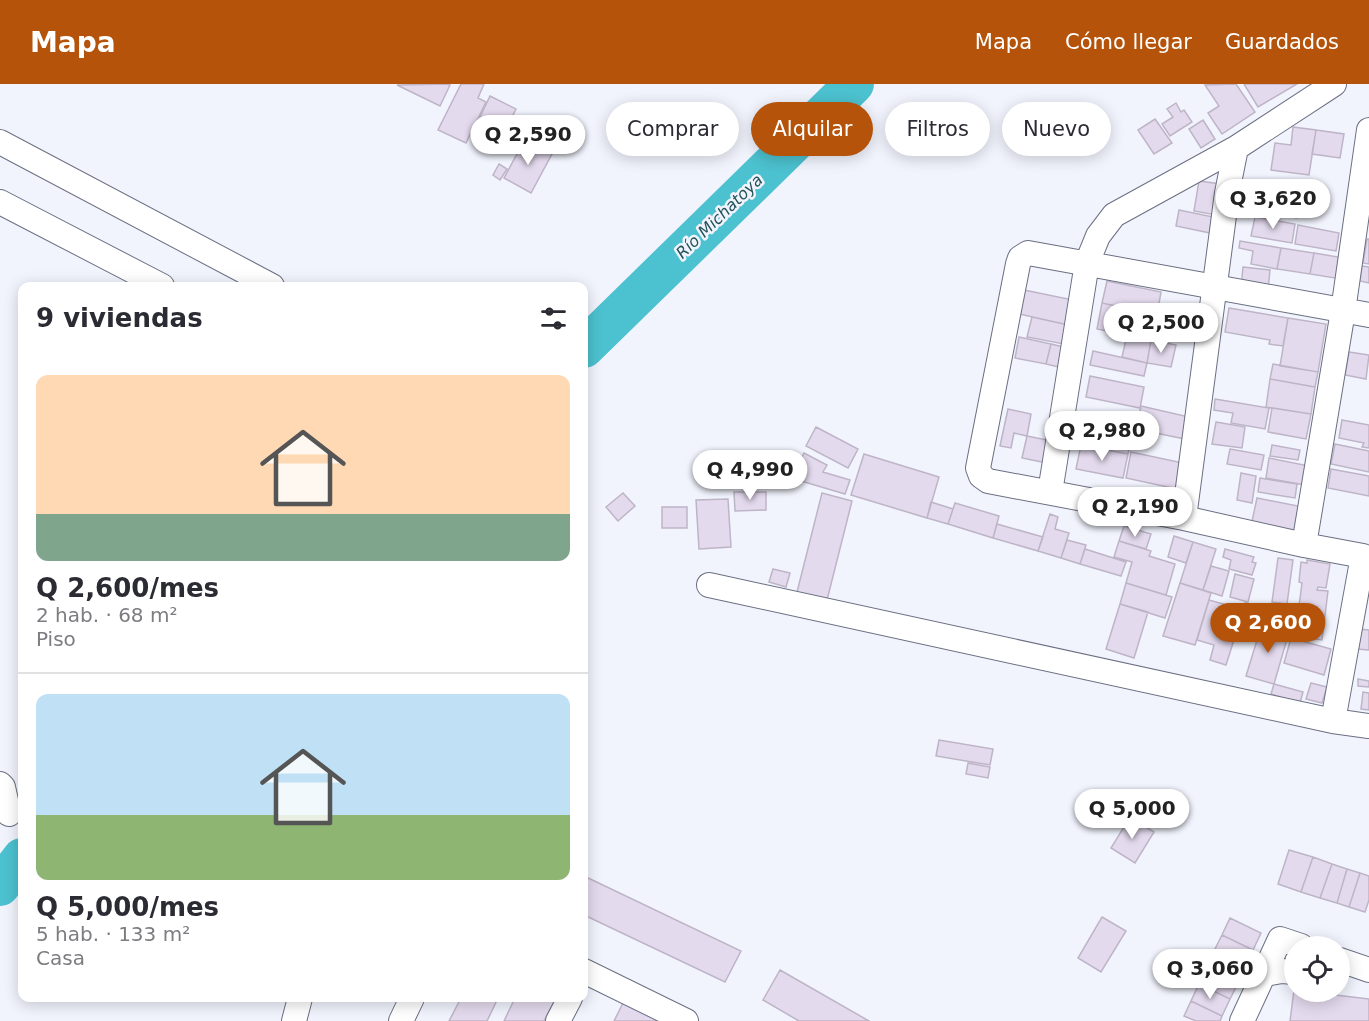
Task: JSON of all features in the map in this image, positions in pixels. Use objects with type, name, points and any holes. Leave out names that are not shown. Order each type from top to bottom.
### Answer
[{"type":"street","points":[[1050,492],[1087,263],[1098,236],[1114,215],[1236,148],[1334,84]]},
{"type":"street","points":[[1304,545],[1343,311],[1369,130]]},
{"type":"street","points":[[0,142],[264,282]]},
{"type":"street","points":[[1184,518],[1227,192],[1236,148]]},
{"type":"street","points":[[0,202],[154,282]]},
{"type":"street","points":[[1333,722],[1366,557],[1184,518],[988,481],[981,476],[978,468],[1020,258],[1028,253],[1369,315]]},
{"type":"street","points":[[709,585],[1333,722],[1369,726]]},
{"type":"street","points":[[0,784],[3,787],[11,817]]},
{"type":"street","points":[[1242,1021],[1280,939],[1284,940]]},
{"type":"street","points":[[1350,963],[1369,970]]},
{"type":"street","points":[[1263,974],[1284,970]]},
{"type":"street","points":[[588,973],[686,1021]]},
{"type":"street","points":[[1350,975],[1369,976]]},
{"type":"street","points":[[401,1021],[410,1002]]},
{"type":"street","points":[[558,1021],[568,1002]]},
{"type":"building","points":[[461,84],[484,84],[478,98],[486,102],[466,143],[438,130]]},
{"type":"building","points":[[1236,84],[1255,112],[1222,134],[1208,113],[1219,106],[1205,85]]},
{"type":"building","points":[[1244,84],[1297,84],[1258,107]]},
{"type":"building","points":[[397,85],[450,85],[440,106]]},
{"type":"building","points":[[490,96],[516,109],[498,144],[473,132]]},
{"type":"building","points":[[1176,103],[1181,112],[1184,110],[1192,122],[1170,136],[1162,124],[1173,117],[1167,109]]},
{"type":"building","points":[[1155,119],[1172,143],[1154,154],[1138,130]]},
{"type":"building","points":[[1203,120],[1215,139],[1201,148],[1189,129]]},
{"type":"building","points":[[1293,127],[1316,130],[1309,175],[1271,170],[1275,143],[1291,145]]},
{"type":"building","points":[[1316,130],[1344,134],[1340,158],[1312,154]]},
{"type":"building","points":[[525,139],[552,154],[531,193],[504,178]]},
{"type":"building","points":[[499,164],[507,169],[500,180],[493,175]]},
{"type":"building","points":[[1199,181],[1221,184],[1216,215],[1194,211]]},
{"type":"building","points":[[1248,190],[1301,200],[1297,218],[1245,209]]},
{"type":"building","points":[[1179,210],[1218,218],[1215,234],[1176,226]]},
{"type":"building","points":[[1255,217],[1295,224],[1292,243],[1251,236]]},
{"type":"building","points":[[1298,225],[1339,233],[1336,251],[1295,244]]},
{"type":"building","points":[[1367,239],[1369,239],[1369,264],[1363,263]]},
{"type":"building","points":[[1240,241],[1281,248],[1277,269],[1251,264],[1253,251],[1239,248]]},
{"type":"building","points":[[1281,248],[1314,253],[1310,274],[1277,269]]},
{"type":"building","points":[[1314,253],[1344,258],[1341,279],[1310,274]]},
{"type":"building","points":[[1362,266],[1369,267],[1369,283],[1360,281]]},
{"type":"building","points":[[1243,267],[1270,270],[1268,290],[1241,287]]},
{"type":"building","points":[[1107,281],[1161,292],[1157,315],[1102,303]]},
{"type":"building","points":[[1024,290],[1078,301],[1073,326],[1019,314]]},
{"type":"building","points":[[1102,303],[1157,315],[1151,340],[1097,329]]},
{"type":"building","points":[[1229,308],[1288,318],[1283,346],[1269,344],[1270,340],[1225,332]]},
{"type":"building","points":[[1032,317],[1073,326],[1069,345],[1027,337]]},
{"type":"building","points":[[1288,318],[1326,324],[1318,372],[1280,366]]},
{"type":"building","points":[[1127,335],[1151,340],[1147,363],[1122,357]]},
{"type":"building","points":[[1019,337],[1051,344],[1046,364],[1015,358]]},
{"type":"building","points":[[1151,340],[1176,345],[1171,367],[1147,363]]},
{"type":"building","points":[[1051,344],[1072,349],[1067,369],[1046,364]]},
{"type":"building","points":[[1093,351],[1147,363],[1144,376],[1090,365]]},
{"type":"building","points":[[1349,352],[1369,355],[1366,379],[1345,375]]},
{"type":"building","points":[[1273,364],[1318,372],[1315,387],[1270,379]]},
{"type":"building","points":[[1090,376],[1144,387],[1140,408],[1086,397]]},
{"type":"building","points":[[1270,379],[1315,387],[1311,414],[1266,407]]},
{"type":"building","points":[[1215,399],[1269,408],[1265,429],[1231,423],[1233,413],[1214,410]]},
{"type":"building","points":[[1141,406],[1189,417],[1185,439],[1136,429]]},
{"type":"building","points":[[1272,408],[1311,414],[1306,439],[1268,432]]},
{"type":"building","points":[[1008,409],[1031,414],[1027,436],[1014,433],[1011,448],[1000,446]]},
{"type":"building","points":[[1342,420],[1369,425],[1369,448],[1362,447],[1364,443],[1339,438]]},
{"type":"building","points":[[1216,422],[1245,427],[1242,448],[1212,444]]},
{"type":"building","points":[[1085,423],[1120,430],[1119,438],[1131,441],[1128,454],[1081,445]]},
{"type":"building","points":[[816,427],[858,449],[848,468],[806,446]]},
{"type":"building","points":[[1027,436],[1052,441],[1047,463],[1022,458]]},
{"type":"building","points":[[1335,444],[1369,451],[1369,472],[1331,464]]},
{"type":"building","points":[[1081,445],[1128,454],[1123,478],[1076,469]]},
{"type":"building","points":[[1272,445],[1300,450],[1298,460],[1270,456]]},
{"type":"building","points":[[1230,449],[1264,455],[1261,470],[1227,464]]},
{"type":"building","points":[[1131,452],[1183,463],[1177,489],[1126,478]]},
{"type":"building","points":[[804,453],[827,465],[823,472],[850,480],[845,494],[791,478]]},
{"type":"building","points":[[864,454],[939,477],[927,518],[851,495]]},
{"type":"building","points":[[1269,458],[1309,466],[1305,485],[1266,478]]},
{"type":"building","points":[[1331,469],[1369,476],[1369,496],[1328,488]]},
{"type":"building","points":[[1241,473],[1256,476],[1252,503],[1237,500]]},
{"type":"building","points":[[1260,478],[1297,484],[1295,498],[1258,492]]},
{"type":"building","points":[[734,492],[766,492],[766,510],[735,511]]},
{"type":"building","points":[[623,493],[635,506],[618,521],[606,507]]},
{"type":"building","points":[[822,493],[852,501],[825,608],[795,600]]},
{"type":"building","points":[[1257,498],[1303,507],[1297,535],[1251,526]]},
{"type":"building","points":[[728,499],[731,547],[699,549],[696,500]]},
{"type":"building","points":[[931,502],[953,509],[948,524],[927,518]]},
{"type":"building","points":[[955,503],[999,516],[993,538],[948,524]]},
{"type":"building","points":[[662,507],[687,507],[687,528],[662,528]]},
{"type":"building","points":[[1050,514],[1058,517],[1055,529],[1069,533],[1061,558],[1038,551]]},
{"type":"building","points":[[997,524],[1043,537],[1038,551],[993,538]]},
{"type":"building","points":[[1124,526],[1151,534],[1146,549],[1119,541]]},
{"type":"building","points":[[1174,536],[1193,542],[1186,563],[1168,557]]},
{"type":"building","points":[[1067,540],[1086,545],[1080,564],[1061,558]]},
{"type":"building","points":[[1119,541],[1151,551],[1149,556],[1175,564],[1166,595],[1126,583],[1132,562],[1114,557]]},
{"type":"building","points":[[1193,542],[1216,549],[1203,590],[1180,583]]},
{"type":"building","points":[[1085,549],[1126,562],[1121,576],[1080,564]]},
{"type":"building","points":[[1225,549],[1254,557],[1252,562],[1256,563],[1252,575],[1229,569],[1231,560],[1223,557]]},
{"type":"building","points":[[1278,558],[1293,560],[1287,604],[1272,602]]},
{"type":"building","points":[[1307,560],[1330,564],[1326,588],[1318,587],[1317,590],[1328,591],[1322,640],[1295,636],[1302,583],[1299,582],[1301,562],[1307,563]]},
{"type":"building","points":[[1211,566],[1229,571],[1222,596],[1203,590]]},
{"type":"building","points":[[773,569],[790,573],[786,587],[769,582]]},
{"type":"building","points":[[1235,574],[1254,579],[1248,602],[1230,597]]},
{"type":"building","points":[[1126,583],[1172,597],[1165,618],[1120,604]]},
{"type":"building","points":[[1180,583],[1211,593],[1195,645],[1163,636]]},
{"type":"building","points":[[1209,600],[1234,607],[1228,624],[1238,627],[1226,665],[1210,660],[1214,645],[1197,640]]},
{"type":"building","points":[[1245,603],[1262,608],[1254,641],[1237,637]]},
{"type":"building","points":[[1120,604],[1148,612],[1134,658],[1106,649]]},
{"type":"building","points":[[1262,624],[1289,632],[1274,684],[1246,676]]},
{"type":"building","points":[[1359,629],[1369,630],[1369,650],[1357,649]]},
{"type":"building","points":[[1291,638],[1331,649],[1324,675],[1284,663]]},
{"type":"building","points":[[1358,679],[1369,681],[1369,687],[1358,686]]},
{"type":"building","points":[[1311,683],[1327,687],[1322,703],[1306,699]]},
{"type":"building","points":[[1274,684],[1303,692],[1300,703],[1271,694]]},
{"type":"building","points":[[1363,692],[1369,693],[1369,710],[1361,709]]},
{"type":"building","points":[[939,740],[993,749],[990,765],[936,756]]},
{"type":"building","points":[[968,763],[990,767],[988,778],[966,774]]},
{"type":"building","points":[[1130,817],[1154,832],[1135,863],[1111,848]]},
{"type":"building","points":[[1289,850],[1313,857],[1301,892],[1278,884]]},
{"type":"building","points":[[1313,857],[1332,864],[1320,898],[1301,892]]},
{"type":"building","points":[[1332,864],[1347,869],[1337,903],[1320,898]]},
{"type":"building","points":[[1347,869],[1360,873],[1349,907],[1337,903]]},
{"type":"building","points":[[1360,873],[1369,876],[1369,900],[1365,912],[1349,907]]},
{"type":"building","points":[[588,878],[741,951],[725,982],[588,917]]},
{"type":"building","points":[[1102,917],[1126,931],[1101,972],[1078,958]]},
{"type":"building","points":[[1230,918],[1261,933],[1253,950],[1222,935]]},
{"type":"building","points":[[1222,935],[1253,950],[1244,969],[1212,955]]},
{"type":"building","points":[[1212,955],[1244,969],[1238,983],[1206,968]]},
{"type":"building","points":[[1206,968],[1238,983],[1230,999],[1199,984]]},
{"type":"building","points":[[780,970],[869,1021],[799,1021],[763,1000]]},
{"type":"building","points":[[1199,984],[1230,999],[1222,1016],[1191,1001]]},
{"type":"building","points":[[1350,997],[1369,999],[1369,1021],[1290,1021],[1292,1002],[1350,1002]]},
{"type":"building","points":[[624,1001],[657,1017],[655,1021],[614,1021]]},
{"type":"building","points":[[1191,1001],[1222,1016],[1220,1021],[1196,1021],[1184,1016]]},
{"type":"building","points":[[459,1002],[496,1002],[487,1021],[449,1021]]},
{"type":"building","points":[[513,1002],[554,1002],[544,1021],[504,1021]]},
{"type":"waterway","name":"Río Michatoya","points":[[588,344],[854,84]]},
{"type":"waterway","name":"Río Michatoya","points":[[0,886],[18,863]]}]
